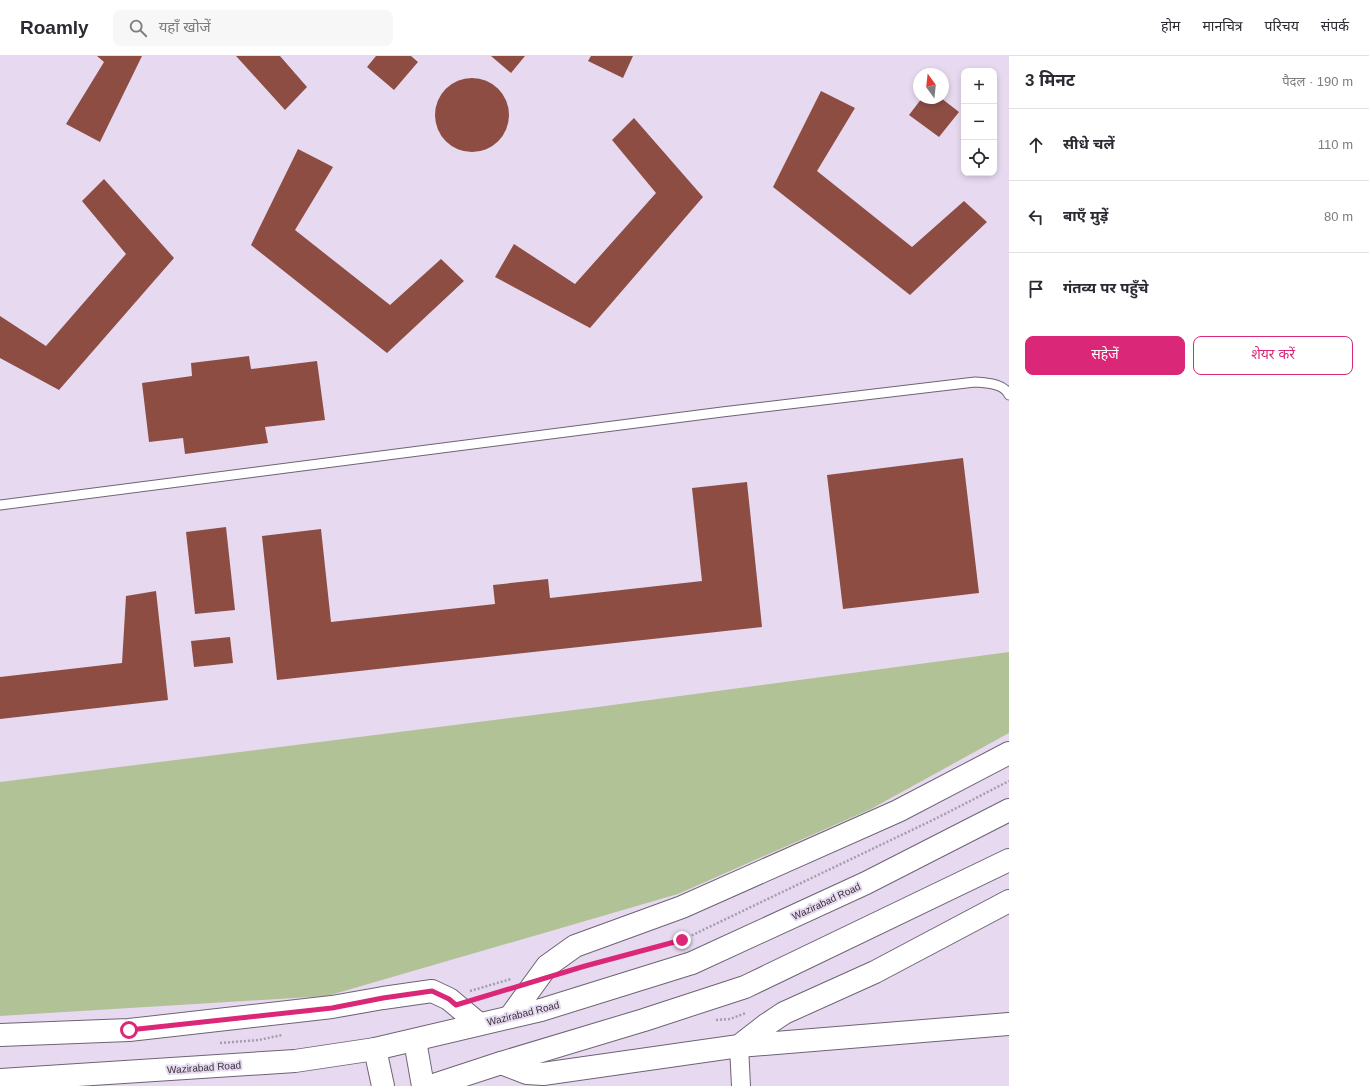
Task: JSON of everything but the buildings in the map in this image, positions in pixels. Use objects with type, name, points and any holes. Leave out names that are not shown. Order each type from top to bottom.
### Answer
[{"type":"main road","points":[[510,1017],[547,966],[575,946],[682,907],[898,811],[1009,753]]},
{"type":"main road","name":"Wazirabad Road","points":[[0,1080],[295,1061],[375,1049],[415,1041],[479,1024],[541,1010],[692,963],[866,883],[1009,810]]},
{"type":"main road","points":[[431,1086],[745,987],[1009,860]]},
{"type":"main road","points":[[739,1046],[766,1025],[784,1014],[875,972],[1009,901]]},
{"type":"main road","points":[[0,1035],[129,1030],[332,1008],[383,998],[432,991],[451,1001],[479,1024]]},
{"type":"main road","points":[[501,1063],[528,1073],[543,1074],[739,1046],[1009,1024]]},
{"type":"main road","points":[[415,1041],[423,1086]]},
{"type":"main road","points":[[375,1049],[383,1086]]},
{"type":"street","points":[[739,1046],[741,1086]]},
{"type":"lane","points":[[0,505],[746,409],[975,382],[992,383],[1008,392],[1009,395]]},
{"type":"lane","points":[[1000,387],[1009,385]]},
{"type":"path","points":[[585,966],[682,940],[937,818],[1009,781]]},
{"type":"path","points":[[451,1001],[514,978]]},
{"type":"path","points":[[451,1001],[536,981]]},
{"type":"path","points":[[220,1042],[259,1040],[289,1034]]},
{"type":"green space","points":[[1009,652],[1009,733],[871,809],[678,894],[327,996],[0,1016],[0,782],[590,708]]},
{"type":"route","points":[[129,1030],[332,1008],[383,998],[432,991],[449,999],[456,1005],[585,966],[682,940]]}]
